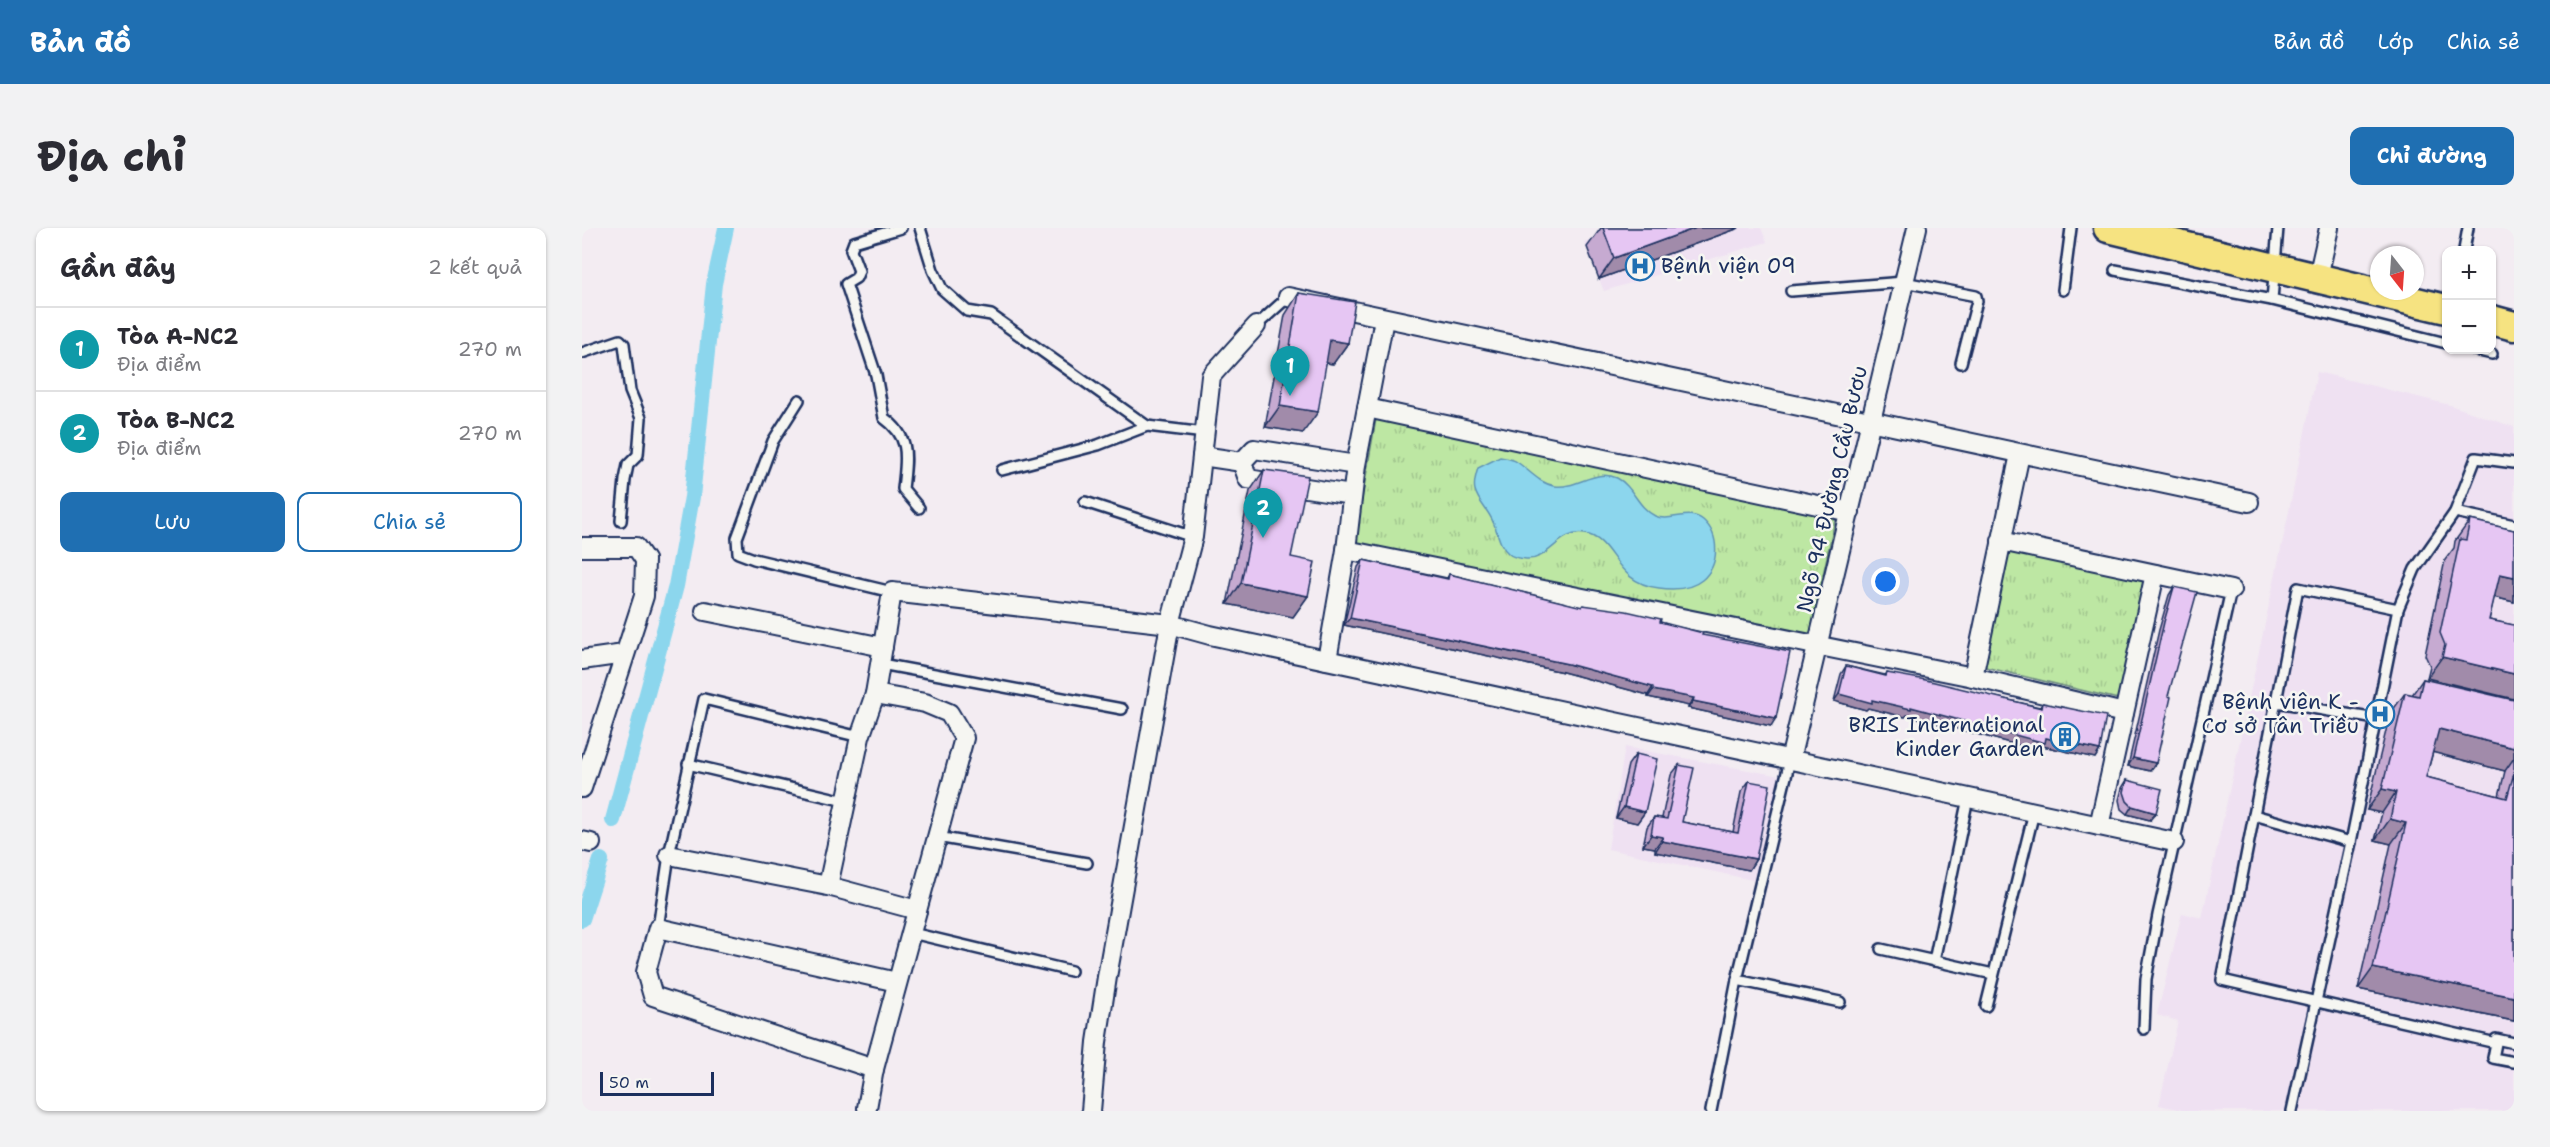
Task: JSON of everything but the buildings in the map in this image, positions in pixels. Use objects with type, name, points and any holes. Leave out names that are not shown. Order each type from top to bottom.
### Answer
[{"type":"main road","points":[[2108,228],[2442,308]]},
{"type":"main road","points":[[2496,321],[2514,326]]},
{"type":"street","name":"Ngõ 94 Đường Cầu Bươu","points":[[1790,760],[1917,228]]},
{"type":"street","points":[[2318,277],[2329,228]]},
{"type":"street","points":[[1287,297],[2249,502]]},
{"type":"street","points":[[1328,660],[1346,550],[1356,465],[1384,319]]},
{"type":"street","points":[[1091,1111],[1097,1042],[1107,977],[1170,624],[1193,537],[1211,376],[1256,326]]},
{"type":"street","points":[[1367,408],[1850,512]]},
{"type":"street","points":[[1242,462],[1254,449],[1356,465]]},
{"type":"street","points":[[1973,677],[2020,453]]},
{"type":"street","points":[[1202,456],[1242,462]]},
{"type":"street","points":[[1242,462],[1248,479],[1352,495]]},
{"type":"street","points":[[2001,541],[2231,590]]},
{"type":"street","points":[[582,547],[636,547],[645,560],[644,596],[582,788]]},
{"type":"street","points":[[1346,550],[1973,677],[2124,713]]},
{"type":"street","points":[[582,558],[645,560]]},
{"type":"street","points":[[2098,826],[2156,574]]},
{"type":"street","points":[[828,886],[860,737],[875,694],[892,592],[1170,624],[1210,635],[2174,842]]},
{"type":"street","points":[[705,611],[882,655]]},
{"type":"street","points":[[582,660],[624,654]]},
{"type":"street","points":[[867,1108],[874,1070],[963,738],[949,713],[924,703],[875,694]]},
{"type":"street","points":[[669,855],[828,886],[916,910]]},
{"type":"street","points":[[874,1070],[653,996],[646,972],[658,928],[897,982]]},
{"type":"lane","points":[[902,228],[854,242],[851,250],[860,271],[856,278],[846,284],[876,375],[884,418],[894,426],[904,440],[906,458],[903,489],[919,508]]},
{"type":"lane","points":[[920,228],[933,270],[942,289],[960,306],[967,311],[991,315],[1147,426]]},
{"type":"lane","points":[[2063,291],[2072,228]]},
{"type":"lane","points":[[2272,300],[2278,228]]},
{"type":"lane","points":[[2465,246],[2468,228]]},
{"type":"lane","points":[[2115,270],[2272,300],[2442,342]]},
{"type":"lane","points":[[1791,291],[1905,282],[1976,296],[1977,301],[1961,363]]},
{"type":"lane","points":[[1256,326],[1287,297]]},
{"type":"lane","points":[[582,353],[620,340],[624,344],[630,391],[641,418],[638,455],[628,465],[624,480],[621,521]]},
{"type":"lane","points":[[799,400],[773,441],[737,538],[738,553],[754,560],[892,592]]},
{"type":"lane","points":[[1002,470],[1098,445],[1147,426],[1205,433]]},
{"type":"lane","points":[[2292,1111],[2351,842],[2398,609],[2415,569],[2455,512],[2476,458],[2514,463]]},
{"type":"lane","points":[[1085,502],[1193,537]]},
{"type":"lane","points":[[2455,512],[2514,525]]},
{"type":"lane","points":[[2398,609],[2298,588],[2222,980],[2496,1043]]},
{"type":"lane","points":[[2144,1029],[2146,979],[2174,842],[2231,590]]},
{"type":"lane","points":[[882,655],[1122,709]]},
{"type":"lane","points":[[658,928],[669,855],[704,699],[860,737]]},
{"type":"lane","points":[[2276,702],[2376,718]]},
{"type":"lane","points":[[1711,1111],[1737,980],[1790,760]]},
{"type":"lane","points":[[688,764],[845,801]]},
{"type":"lane","points":[[1934,961],[1968,798]]},
{"type":"lane","points":[[1986,1006],[2034,812]]},
{"type":"lane","points":[[2254,815],[2351,842]]},
{"type":"lane","points":[[937,837],[1087,862]]},
{"type":"lane","points":[[912,933],[1071,971]]},
{"type":"lane","points":[[1881,949],[1993,974]]},
{"type":"lane","points":[[1737,980],[1840,1002]]},
{"type":"lane","points":[[2514,1043],[2496,1039],[2493,1058],[2514,1062]]},
{"type":"shaded area","name":"Bệnh viện 09","points":[[1619,228],[1761,228],[1767,242],[1604,291],[1584,242]]},
{"type":"shaded area","name":"Bệnh viện K - Cơ sở Tân Triều","points":[[2317,372],[2450,405],[2514,427],[2514,1111],[2186,1111],[2159,1105],[2178,1021],[2157,1015],[2182,913],[2202,918]]},
{"type":"shaded area","points":[[1625,747],[1780,776],[1757,881],[1608,849]]},
{"type":"green space","points":[[1376,419],[1836,516],[1823,575],[1829,577],[1825,595],[1819,594],[1810,637],[1354,545]]},
{"type":"green space","points":[[2009,550],[2145,582],[2118,699],[1985,667]]},
{"type":"water","points":[[1500,457],[1515,461],[1540,480],[1555,486],[1571,485],[1601,475],[1617,478],[1627,486],[1644,508],[1655,516],[1667,518],[1692,515],[1698,517],[1709,526],[1715,542],[1715,558],[1708,574],[1697,583],[1676,589],[1644,584],[1623,570],[1603,544],[1585,534],[1568,536],[1542,555],[1534,558],[1512,556],[1503,547],[1491,518],[1474,487],[1478,468]]},
{"type":"waterway","points":[[613,820],[676,586],[692,497],[714,284],[726,228]]},
{"type":"waterway","points":[[582,919],[601,860]]},
{"type":"place","name":"Bệnh viện 09","points":[[1640,266]]},
{"type":"place","name":"Tòa A-NC2","points":[[1290,396]]},
{"type":"place","name":"Tòa B-NC2","points":[[1263,538]]},
{"type":"place","name":"Bệnh viện K - Cơ sở Tân Triều","points":[[2380,714]]},
{"type":"place","name":"BRIS International Kinder Garden","points":[[2065,737]]}]
